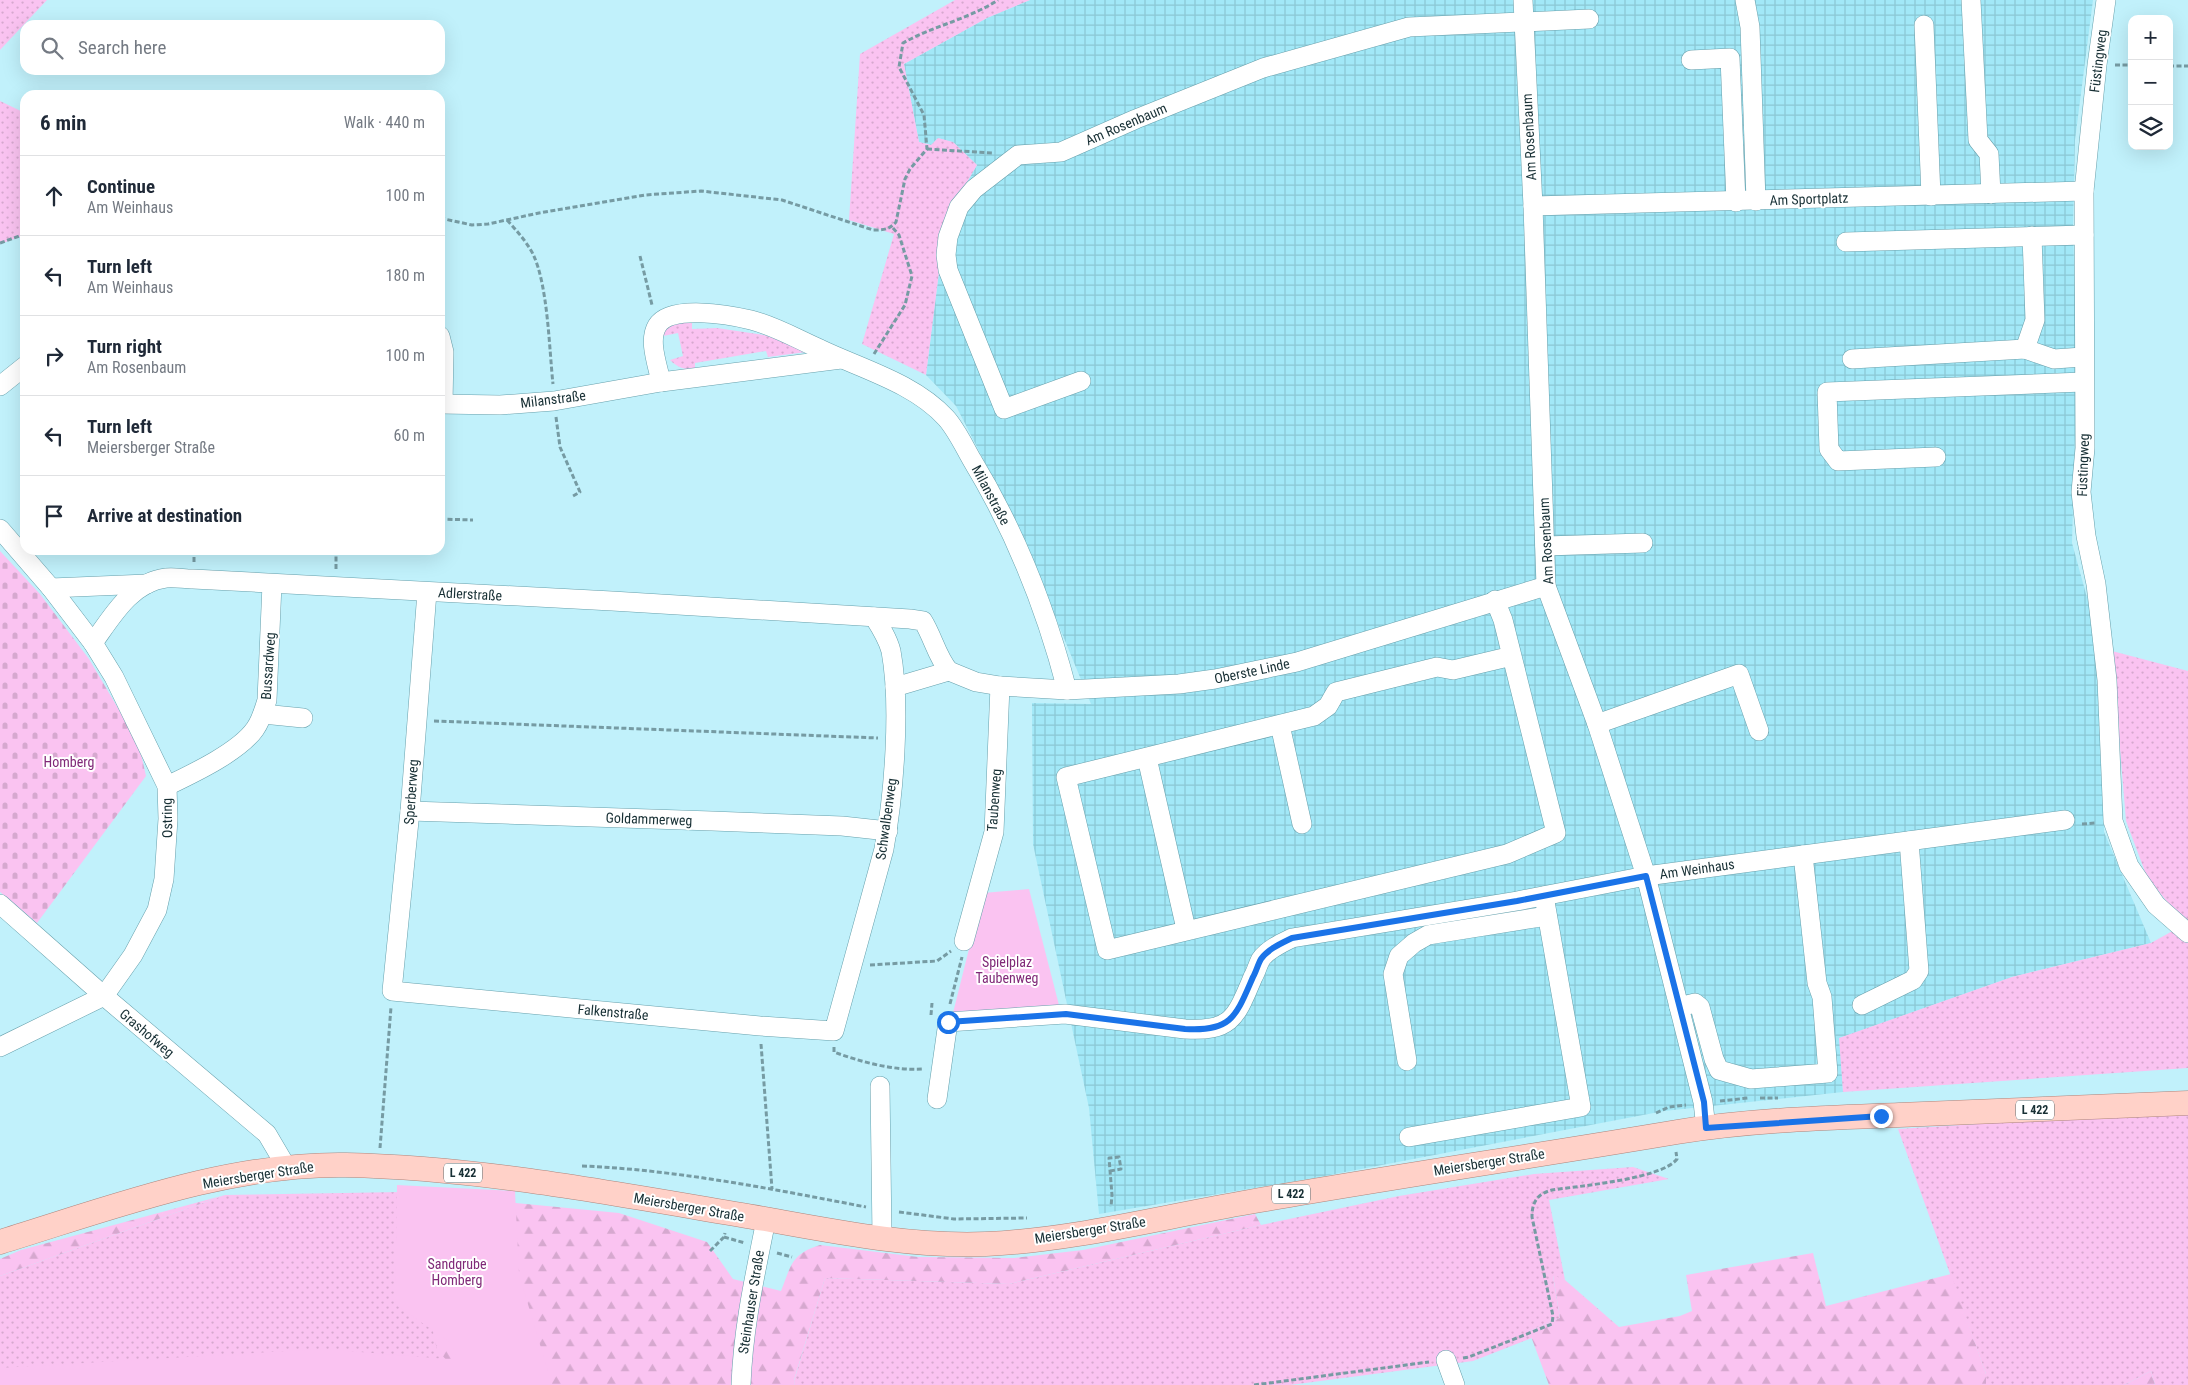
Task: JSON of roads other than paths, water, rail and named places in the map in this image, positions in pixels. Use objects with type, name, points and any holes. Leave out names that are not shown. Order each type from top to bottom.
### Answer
[{"type":"main road","name":"Meiersberger Straße","points":[[0,1242],[197,1184],[231,1176],[287,1168],[345,1165],[413,1168],[545,1182],[766,1220],[882,1237],[940,1244],[975,1244],[1070,1236],[1364,1182],[1706,1128],[1864,1117],[2188,1103]]},
{"type":"street","name":"Am Rosenbaum","points":[[1523,0],[1533,206],[1546,586],[1597,724],[1646,876],[1704,1102],[1706,1128]]},
{"type":"street","points":[[1745,0],[1750,27],[1756,201]]},
{"type":"street","points":[[1971,0],[1978,140],[1989,154],[1991,194]]},
{"type":"street","name":"Füstingweg","points":[[2106,0],[2097,65],[2084,191],[2083,382],[2085,448],[2081,492],[2086,536],[2096,584],[2107,680],[2113,821],[2129,866],[2156,905],[2188,933]]},
{"type":"street","points":[[1524,21],[1589,19]]},
{"type":"street","name":"Am Rosenbaum","points":[[1081,381],[1004,409],[948,270],[946,255],[948,237],[959,207],[974,189],[1018,155],[1061,152],[1136,119],[1263,68],[1410,27],[1524,21]]},
{"type":"street","points":[[1924,25],[1931,196]]},
{"type":"street","points":[[1691,60],[1730,58],[1736,202]]},
{"type":"street","name":"Am Sportplatz","points":[[1533,206],[1736,202],[2084,191]]},
{"type":"street","points":[[1846,242],[2084,235]]},
{"type":"street","points":[[2025,349],[2035,320],[2032,236]]},
{"type":"street","name":"Milanstraße","points":[[661,382],[653,344],[657,325],[666,318],[691,313],[715,313],[751,320],[790,334],[915,392],[946,418],[983,479],[1013,538],[1035,588],[1055,645],[1067,690]]},
{"type":"street","points":[[1852,359],[2025,349],[2054,359],[2083,357]]},
{"type":"street","name":"Milanstraße","points":[[445,404],[500,405],[554,401],[661,382],[842,359]]},
{"type":"street","points":[[0,386],[20,370]]},
{"type":"street","points":[[1936,457],[1838,461],[1829,449],[1828,392],[2083,382]]},
{"type":"street","name":"Ostring","points":[[0,529],[20,552]]},
{"type":"street","points":[[1545,546],[1643,543]]},
{"type":"street","name":"Ostring","points":[[0,1047],[104,996],[133,955],[157,910],[168,848],[167,786],[133,714],[93,643],[51,588],[22,555]]},
{"type":"street","name":"Adlerstraße","points":[[93,643],[124,602],[134,592],[165,578],[612,600],[910,619],[923,621],[949,671]]},
{"type":"street","points":[[51,588],[151,583]]},
{"type":"street","name":"Bussardweg","points":[[167,786],[228,754],[255,730],[267,700],[272,584]]},
{"type":"street","name":"Oberste Linde","points":[[949,671],[976,682],[1000,686],[1067,690],[1179,684],[1215,679],[1297,662],[1546,586]]},
{"type":"street","name":"Sperberweg","points":[[392,991],[410,811],[427,592]]},
{"type":"street","points":[[1495,600],[1503,620],[1512,656],[1556,833],[1507,854],[1352,892],[1186,929],[1107,950],[1066,777],[1314,716],[1328,706],[1336,692],[1437,667],[1453,670],[1512,656]]},
{"type":"street","points":[[874,618],[885,634],[890,650],[895,687],[949,671]]},
{"type":"street","points":[[1597,724],[1739,674],[1759,731]]},
{"type":"street","name":"Taubenweg","points":[[963,949],[994,832],[1000,686]]},
{"type":"street","name":"Schwalbenweg","points":[[834,1031],[888,831],[894,739],[895,687]]},
{"type":"street","points":[[263,714],[302,718]]},
{"type":"street","points":[[1280,725],[1302,824]]},
{"type":"street","points":[[1147,758],[1186,929]]},
{"type":"street","name":"Goldammerweg","points":[[410,811],[842,826],[888,831]]},
{"type":"street","name":"Am Weinhaus","points":[[937,1098],[939,1021],[1066,1014],[1185,1029],[1217,1028],[1229,1022],[1242,1004],[1261,959],[1278,944],[1292,938],[1544,896],[1646,876],[2065,820]]},
{"type":"street","points":[[1862,1005],[1914,980],[1919,971],[1908,841]]},
{"type":"street","points":[[1679,1007],[1695,1003],[1700,1007],[1714,1059],[1719,1070],[1751,1079],[1828,1073],[1822,997],[1817,983],[1802,855]]},
{"type":"street","points":[[1408,1138],[1581,1107],[1544,896]]},
{"type":"street","name":"Grashofweg","points":[[0,904],[104,996],[267,1134],[287,1168]]},
{"type":"street","points":[[1407,1061],[1393,974],[1399,956],[1414,943],[1428,935],[1547,916]]},
{"type":"street","name":"Falkenstraße","points":[[392,991],[760,1026],[834,1031]]},
{"type":"street","points":[[880,1086],[882,1237]]},
{"type":"street","name":"Steinhauser Straße","points":[[741,1385],[742,1348],[748,1304],[766,1220]]},
{"type":"street","points":[[1446,1360],[1455,1385]]},
{"type":"park label","name":"Homberg","points":[[69,762]]},
{"type":"park label","name":"Spielplaz Taubenweg","points":[[1007,970]]},
{"type":"park label","name":"Sandgrube Homberg","points":[[457,1272]]}]
